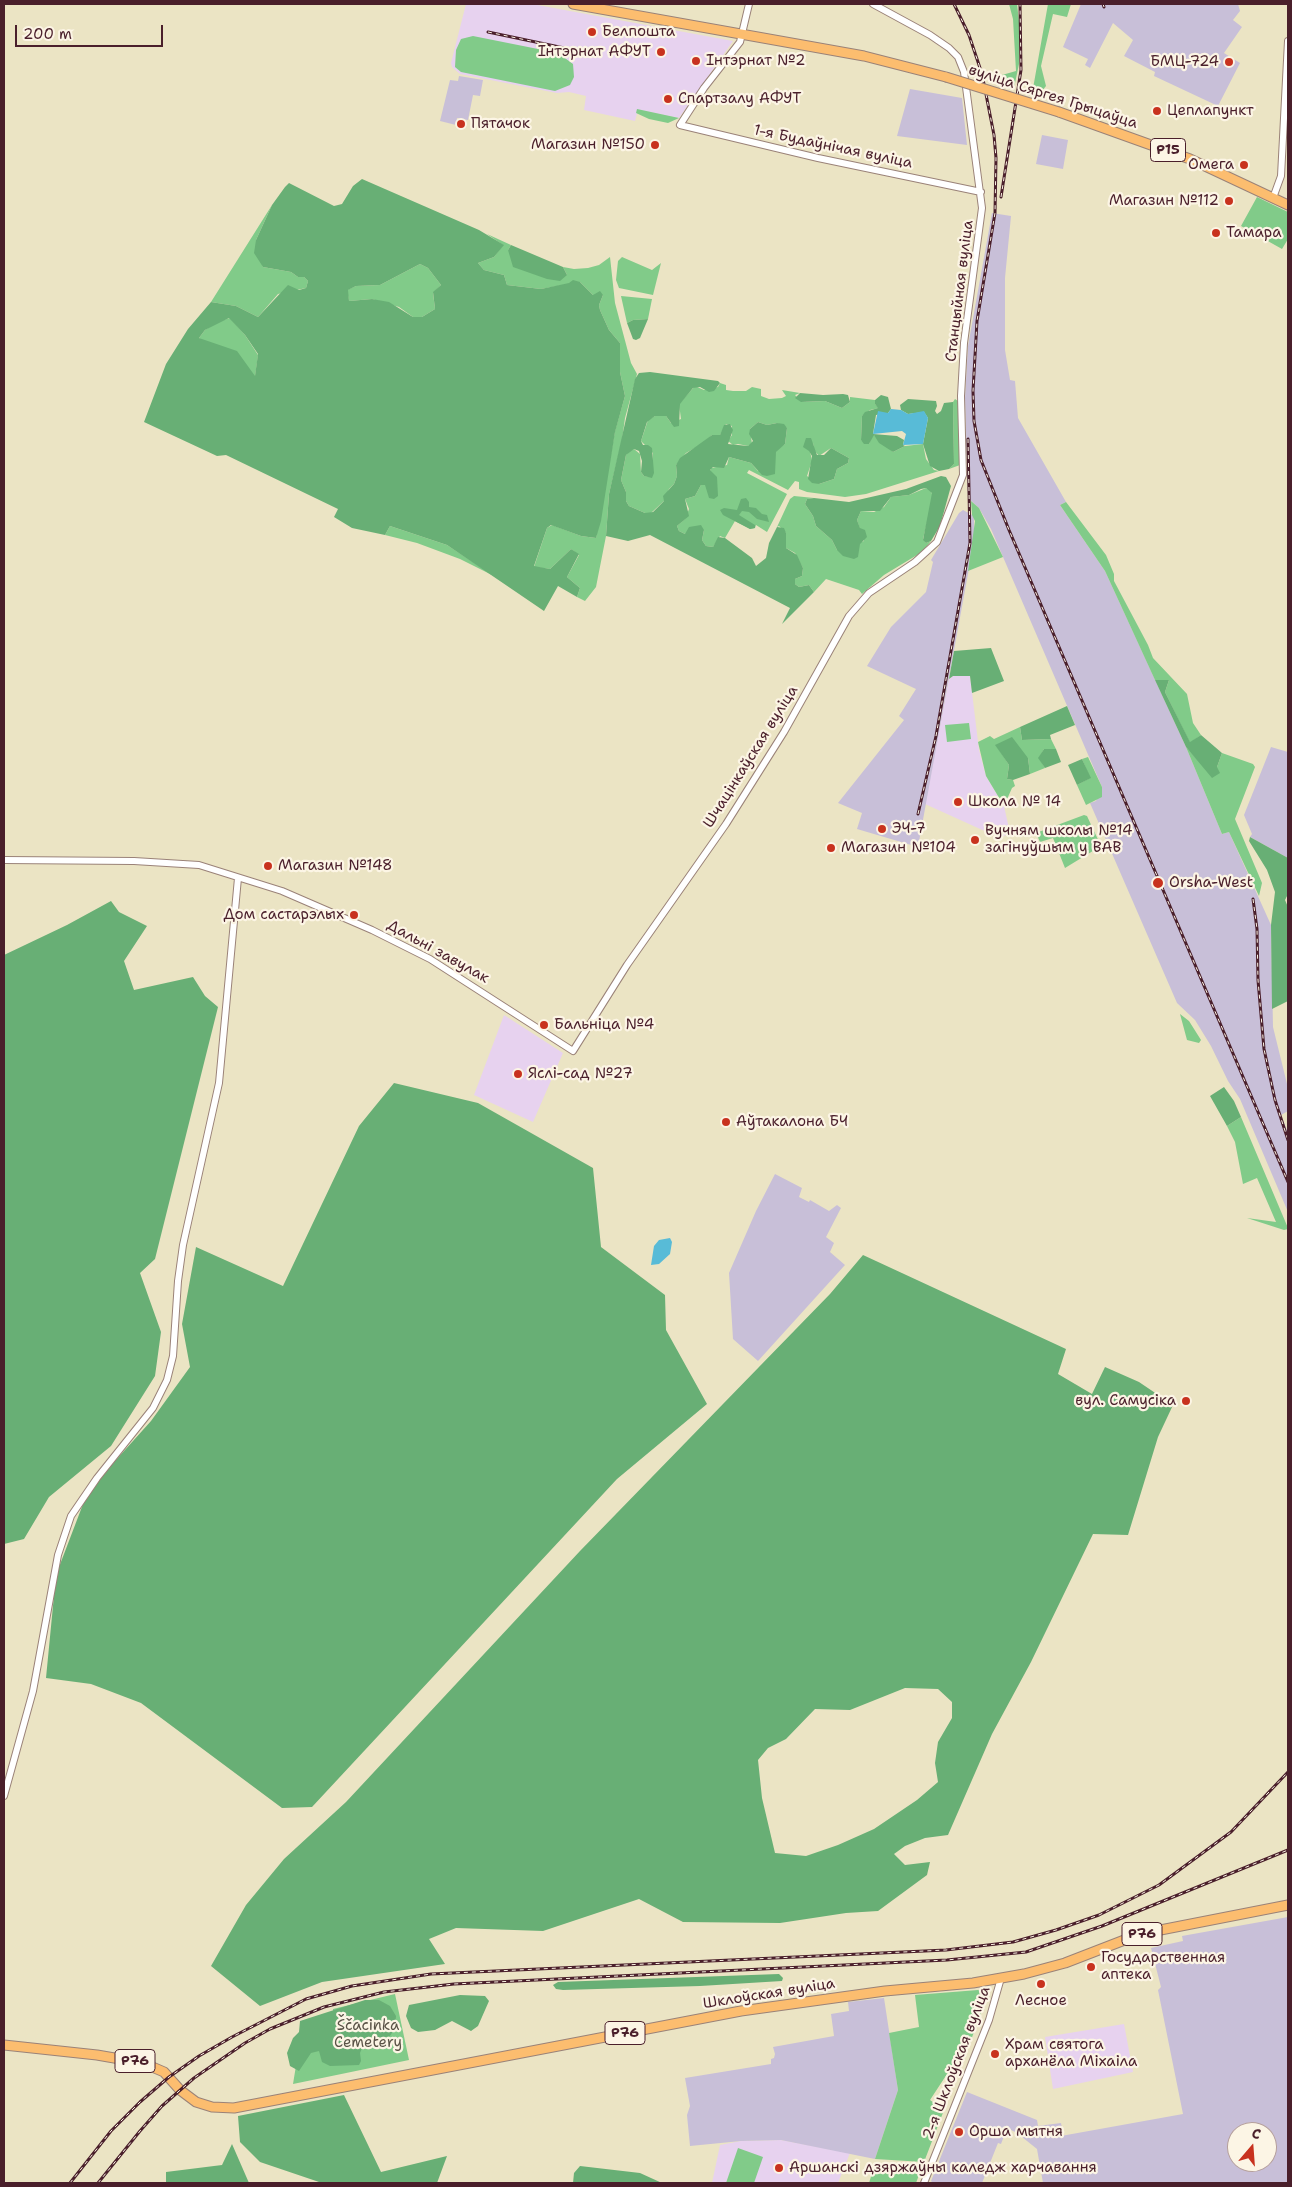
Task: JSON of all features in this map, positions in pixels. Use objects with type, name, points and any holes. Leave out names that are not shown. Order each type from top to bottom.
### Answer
[{"type":"main road","name":"Р15","points":[[573,4],[741,34]]},
{"type":"main road","name":"вуліца Сяргея Грыцаўца","points":[[741,34],[864,56],[946,77],[1059,112],[1190,159],[1288,205]]},
{"type":"main road","name":"Шклоўская вуліца","points":[[4,2046],[97,2055],[143,2063],[164,2072],[180,2090],[196,2102],[221,2109],[251,2105],[741,2011],[839,1996],[1001,1978],[1051,1968],[1140,1934],[1288,1905]]},
{"type":"street","points":[[741,34],[749,4]]},
{"type":"street","name":"Станцыйная вуліца","points":[[873,4],[950,48],[958,57],[964,72],[966,97],[981,192],[981,221],[964,343],[961,396],[964,461],[958,489]]},
{"type":"street","name":"1-я Будаўнічая вуліца","points":[[741,34],[740,42],[704,88],[680,125],[818,158],[981,192]]},
{"type":"street","points":[[1273,198],[1281,176],[1288,41]]},
{"type":"street","name":"Шчацінкаўская вуліца","points":[[573,1052],[627,965],[736,808],[784,732],[850,616],[869,593],[915,562],[937,542],[958,489]]},
{"type":"street","name":"Дальні завулак","points":[[4,860],[134,861],[199,865],[282,891],[372,930],[430,959],[573,1052]]},
{"type":"street","points":[[4,1796],[31,1698],[58,1555],[72,1516],[97,1478],[153,1408],[167,1380],[173,1356],[178,1281],[184,1244],[220,1083],[238,878]]},
{"type":"street","name":"2-я Шклоўская вуліца","points":[[924,2183],[989,2020],[1001,1978]]},
{"type":"shaded area","points":[[466,4],[532,4],[733,41],[679,118],[638,110],[635,121],[584,110],[586,96],[569,92],[557,93],[460,74],[452,67],[451,63]]},
{"type":"shaded area","points":[[1081,4],[1238,4],[1240,11],[1233,20],[1242,27],[1224,53],[1240,63],[1218,106],[1154,76],[1155,72],[1124,56],[1133,40],[1113,23],[1090,68],[1085,65],[1088,59],[1063,47]]},
{"type":"shaded area","points":[[459,76],[483,80],[480,96],[473,95],[468,120],[457,118],[456,125],[440,121],[450,80],[458,81]]},
{"type":"shaded area","points":[[910,89],[962,98],[967,145],[897,136]]},
{"type":"shaded area","points":[[1042,135],[1068,140],[1063,169],[1036,164]]},
{"type":"shaded area","points":[[992,213],[1011,216],[1005,278],[1005,350],[1010,380],[1015,381],[1018,418],[1066,502],[1060,505],[1105,571],[1186,747],[1222,834],[1229,832],[1271,925],[1273,1027],[1288,1088],[1288,1111],[1281,1115],[1288,1133],[1288,1212],[1240,1099],[1228,1081],[1211,1046],[1195,1020],[1177,1003],[1090,803],[1096,801],[1102,787],[991,529],[979,508],[968,498],[965,398],[968,346]]},
{"type":"shaded area","points":[[963,510],[974,516],[974,541],[918,847],[857,829],[862,813],[838,803],[904,720],[899,716],[916,689],[867,666],[891,627],[926,592],[933,562],[931,560],[959,513]]},
{"type":"shaded area","points":[[953,676],[970,676],[979,750],[986,776],[1004,806],[1010,833],[1000,838],[925,804],[949,679]]},
{"type":"shaded area","points":[[1271,747],[1288,752],[1288,858],[1250,837],[1252,834],[1244,815]]},
{"type":"shaded area","name":"Яслі-сад №27","points":[[504,1015],[563,1053],[533,1122],[474,1095]]},
{"type":"shaded area","points":[[775,1174],[802,1188],[799,1197],[809,1202],[810,1200],[829,1211],[837,1205],[841,1208],[826,1237],[834,1243],[830,1252],[845,1265],[758,1361],[733,1339],[729,1273],[756,1211]]},
{"type":"shaded area","points":[[1288,1917],[1288,2183],[1043,2183],[1037,2149],[1017,2133],[1007,2128],[1001,2144],[998,2143],[982,2183],[933,2183],[931,2181],[967,2092],[1037,2120],[1038,2126],[1061,2123],[1063,2133],[1060,2134],[1061,2136],[1183,2114],[1158,1990],[1161,1987],[1151,1948],[1183,1941],[1182,1936]]},
{"type":"shaded area","points":[[884,1998],[898,2090],[875,2159],[781,2140],[741,2141],[690,2146],[687,2115],[690,2106],[685,2078],[771,2064],[771,2059],[774,2058],[775,2054],[773,2047],[834,2036],[831,2014],[849,2011],[848,2002]]},
{"type":"shaded area","points":[[1124,2024],[1133,2072],[1053,2089],[1045,2037]]},
{"type":"shaded area","name":"Аршанскі дзяржаўны каледж харчавання","points":[[781,2140],[850,2153],[838,2183],[712,2183],[720,2145],[741,2141]]},
{"type":"green space","points":[[1009,4],[1017,4],[1019,21],[1019,64],[1014,88],[988,79],[1016,71],[1013,19]]},
{"type":"green space","points":[[1048,4],[1071,4],[1067,17],[1053,14],[1041,66],[1046,86],[1038,96],[1032,94]]},
{"type":"green space","points":[[473,36],[558,53],[573,64],[574,77],[570,85],[555,91],[461,72],[455,67],[456,50],[461,39]]},
{"type":"green space","points":[[637,109],[679,118],[668,123],[649,119],[636,113]]},
{"type":"green space","points":[[362,179],[479,230],[504,245],[494,257],[478,263],[484,270],[504,275],[507,285],[541,289],[569,283],[573,280],[580,282],[593,295],[600,291],[603,295],[599,305],[600,310],[609,330],[620,343],[620,372],[625,396],[615,432],[601,521],[596,538],[581,536],[551,525],[547,528],[534,566],[550,569],[571,549],[579,554],[567,577],[580,588],[577,597],[558,586],[544,611],[447,545],[390,526],[385,535],[352,528],[334,517],[338,509],[226,455],[217,456],[144,422],[166,364],[188,329],[211,302],[236,306],[258,317],[288,285],[299,290],[306,288],[308,281],[304,277],[298,277],[291,272],[263,267],[254,253],[256,240],[272,205],[285,187],[289,183],[334,206],[342,204],[353,186]],"holes":[[[420,264],[428,268],[441,285],[433,292],[435,309],[422,317],[413,317],[389,302],[372,299],[349,301],[348,290],[356,286],[380,285]],[[229,318],[245,335],[258,354],[255,376],[237,351],[199,338],[205,330]]]},
{"type":"green space","points":[[1257,197],[1288,212],[1288,239],[1282,249],[1241,226]]},
{"type":"green space","points":[[272,205],[256,240],[263,267],[291,272],[298,277],[304,277],[308,281],[306,288],[278,294],[258,317],[236,306],[211,302]]},
{"type":"green space","points":[[487,234],[511,245],[508,250],[567,275],[563,267],[574,269],[588,268],[599,265],[610,257],[615,303],[631,363],[637,374],[625,418],[622,440],[609,494],[606,536],[596,587],[585,601],[577,597],[580,588],[567,577],[579,555],[571,549],[550,569],[534,567],[547,528],[552,525],[581,536],[596,538],[615,431],[625,396],[620,372],[620,343],[609,330],[600,310],[599,305],[603,295],[593,295],[580,282],[541,289],[507,285],[504,275],[484,270],[478,263],[494,257],[503,245]]},
{"type":"green space","points":[[511,245],[563,267],[567,275],[560,281],[547,279],[513,267],[508,250]]},
{"type":"green space","points":[[622,257],[652,270],[661,263],[653,295],[619,288],[616,280],[618,261]]},
{"type":"green space","points":[[420,264],[428,268],[441,285],[433,293],[435,309],[422,317],[413,317],[399,307],[372,299],[349,301],[347,290],[356,286],[380,285]]},
{"type":"green space","points":[[621,296],[652,299],[648,319],[633,320],[627,323]]},
{"type":"green space","points":[[230,318],[245,335],[258,355],[255,377],[199,338],[205,330],[217,322]]},
{"type":"green space","points":[[648,319],[640,338],[633,339],[627,323],[633,320]]},
{"type":"green space","points":[[650,372],[718,381],[720,383],[714,391],[709,392],[700,387],[693,388],[680,404],[679,426],[674,427],[666,416],[655,416],[647,422],[641,441],[643,445],[648,445],[652,448],[654,473],[652,478],[644,476],[641,472],[642,461],[639,451],[634,449],[626,455],[621,480],[626,492],[626,501],[629,506],[645,513],[653,512],[664,501],[663,496],[674,484],[677,476],[676,465],[680,458],[712,435],[720,435],[724,425],[730,424],[733,430],[728,444],[748,446],[753,441],[749,434],[750,429],[758,422],[767,425],[784,424],[787,428],[785,444],[776,452],[775,474],[762,475],[751,463],[729,457],[724,468],[713,467],[710,470],[717,477],[718,496],[714,499],[709,498],[705,485],[701,485],[695,496],[685,499],[689,516],[677,526],[679,531],[685,534],[689,527],[701,525],[704,530],[702,540],[706,546],[713,547],[718,537],[725,538],[752,558],[756,566],[766,558],[769,543],[777,527],[784,528],[786,548],[797,555],[803,568],[802,576],[795,579],[795,584],[799,587],[809,585],[814,592],[782,624],[790,608],[650,535],[628,541],[606,536],[609,494],[635,379],[639,373]]},
{"type":"green space","points":[[720,383],[726,385],[726,390],[746,391],[752,387],[761,389],[761,396],[769,399],[786,396],[782,390],[800,393],[795,395],[802,402],[825,401],[842,408],[850,402],[850,397],[875,400],[875,404],[879,408],[870,410],[862,416],[861,440],[869,444],[873,434],[893,452],[905,446],[923,444],[926,459],[934,470],[939,471],[866,494],[845,497],[807,492],[799,489],[799,482],[795,481],[788,490],[749,470],[747,473],[787,494],[767,532],[756,525],[755,528],[750,529],[735,521],[725,538],[720,536],[713,547],[706,546],[702,540],[704,530],[685,534],[679,531],[677,526],[685,519],[689,509],[685,499],[695,496],[701,485],[705,485],[711,468],[727,465],[729,457],[751,463],[758,471],[775,454],[777,449],[785,444],[787,428],[777,423],[767,425],[758,422],[750,429],[752,444],[748,446],[733,445],[728,441],[732,435],[732,426],[726,424],[720,435],[712,435],[702,444],[686,453],[676,465],[677,476],[674,484],[669,489],[664,501],[651,513],[645,513],[629,506],[621,480],[626,455],[634,449],[640,454],[641,472],[644,476],[652,477],[653,453],[641,441],[648,420],[655,416],[666,416],[671,423],[681,419],[679,404],[695,386],[704,390],[718,387]],"holes":[[[813,443],[814,450],[819,456],[831,448],[849,458],[848,463],[837,469],[834,479],[819,484],[807,476],[812,461],[810,451]]]},
{"type":"green space","points":[[800,393],[843,394],[848,395],[850,402],[842,408],[825,401],[801,402],[795,398]]},
{"type":"green space","points":[[881,395],[888,397],[891,409],[888,413],[876,415],[873,434],[897,436],[904,440],[903,445],[905,446],[893,452],[879,443],[874,435],[869,444],[864,444],[861,440],[862,416],[865,412],[878,408],[875,400]]},
{"type":"green space","points":[[908,399],[936,401],[935,411],[937,414],[941,411],[944,403],[953,402],[954,464],[949,469],[939,471],[930,466],[923,444],[928,418],[924,412],[908,414],[901,410],[900,405]]},
{"type":"green space","points":[[955,399],[958,401],[960,465],[949,469],[954,464],[953,402]]},
{"type":"green space","points":[[806,438],[811,438],[817,455],[824,455],[831,448],[849,458],[848,463],[837,469],[834,479],[819,484],[812,483],[808,479],[812,456],[803,447]]},
{"type":"green space","points":[[941,476],[946,477],[951,486],[940,526],[931,541],[926,543],[923,540],[932,493],[926,488],[909,495],[891,497],[880,511],[861,511],[857,520],[860,528],[865,530],[867,537],[860,544],[858,557],[854,559],[843,556],[837,550],[832,540],[816,526],[813,516],[805,504],[807,499],[814,498],[849,502],[906,489]]},
{"type":"green space","points":[[926,488],[931,490],[933,498],[923,539],[926,543],[931,541],[922,552],[884,575],[862,594],[859,590],[826,579],[814,592],[809,585],[799,587],[795,584],[795,579],[802,576],[803,568],[795,553],[786,548],[786,533],[779,526],[777,527],[790,499],[794,496],[814,498],[807,499],[805,504],[813,516],[816,526],[832,540],[837,550],[864,541],[857,520],[861,511],[874,512],[884,507],[891,497],[909,495]]},
{"type":"green space","points":[[746,498],[749,502],[749,507],[756,508],[762,514],[767,515],[769,522],[757,519],[749,512],[742,511],[739,515],[755,525],[755,528],[750,529],[723,515],[720,510],[724,508],[737,510],[741,499]]},
{"type":"green space","points":[[971,501],[979,508],[1003,557],[968,571],[975,521],[972,515]]},
{"type":"green space","points":[[1066,502],[1106,555],[1114,574],[1114,581],[1153,658],[1187,694],[1193,723],[1201,735],[1190,743],[1165,692],[1169,680],[1155,680],[1105,571],[1060,505]]},
{"type":"green space","points":[[390,526],[447,545],[494,576],[460,559],[417,543],[385,535]]},
{"type":"green space","points":[[991,648],[1004,681],[972,693],[970,676],[953,676],[949,679],[954,651]]},
{"type":"green space","points":[[1155,680],[1169,680],[1165,692],[1190,742],[1201,735],[1222,753],[1217,767],[1220,773],[1212,778],[1186,747]]},
{"type":"green space","points":[[1067,706],[1075,725],[1050,735],[1051,739],[1022,740],[1020,727]]},
{"type":"green space","points":[[969,723],[971,739],[947,742],[945,725]]},
{"type":"green space","points":[[1020,727],[1022,740],[1051,739],[1056,749],[1044,749],[1039,758],[1045,768],[1030,774],[1028,758],[996,745],[1009,765],[1007,779],[1013,780],[1015,786],[1012,788],[1004,806],[986,776],[978,742],[990,736],[994,739]]},
{"type":"green space","points":[[1012,737],[1028,758],[1030,774],[1013,780],[1007,779],[1009,765],[995,745]]},
{"type":"green space","points":[[1186,747],[1199,761],[1217,767],[1222,753],[1253,764],[1255,767],[1235,819],[1262,883],[1259,896],[1229,832],[1222,834]]},
{"type":"green space","points":[[1044,749],[1056,749],[1061,762],[1045,768],[1038,758]]},
{"type":"green space","points":[[1088,757],[1102,787],[1102,797],[1086,805],[1077,785],[1090,778],[1082,759]]},
{"type":"green space","points":[[1082,759],[1091,778],[1077,785],[1068,765]]},
{"type":"green space","points":[[1084,815],[1087,816],[1101,846],[1065,868],[1053,838],[1040,842],[1036,833]]},
{"type":"green space","points":[[1250,837],[1288,858],[1288,894],[1285,900],[1288,907],[1288,1001],[1272,1009],[1271,925],[1275,892],[1267,870],[1249,841]]},
{"type":"green space","points":[[111,901],[119,912],[147,926],[124,961],[134,990],[193,977],[205,996],[218,1007],[155,1259],[140,1273],[161,1332],[155,1376],[111,1446],[49,1497],[24,1539],[4,1544],[4,955],[67,925]]},
{"type":"green space","points":[[1180,1014],[1189,1021],[1201,1040],[1199,1043],[1187,1040]]},
{"type":"green space","points":[[394,1083],[478,1103],[593,1168],[601,1247],[665,1295],[666,1330],[707,1404],[617,1479],[312,1807],[282,1808],[141,1703],[91,1684],[46,1678],[56,1575],[88,1491],[151,1421],[190,1367],[182,1324],[196,1247],[283,1286],[359,1126]]},
{"type":"green space","points":[[1224,1087],[1234,1101],[1241,1117],[1227,1126],[1210,1096]]},
{"type":"green space","points":[[1241,1117],[1288,1229],[1284,1230],[1247,1218],[1276,1222],[1257,1178],[1243,1184],[1235,1142],[1227,1126]]},
{"type":"green space","points":[[863,1255],[1066,1349],[1058,1374],[1092,1394],[1105,1367],[1139,1382],[1173,1405],[1158,1437],[1128,1535],[1093,1534],[1031,1662],[992,1734],[948,1835],[925,1838],[905,1846],[894,1854],[905,1865],[930,1862],[927,1875],[878,1911],[846,1913],[780,1923],[683,1922],[639,1899],[543,1931],[456,1928],[429,1939],[445,1964],[322,1982],[260,2006],[211,1966],[246,1905],[284,1859],[346,1802],[580,1551],[830,1294]],"holes":[[[905,1688],[938,1689],[952,1702],[952,1718],[938,1742],[935,1763],[938,1782],[917,1800],[874,1829],[838,1845],[806,1856],[775,1853],[762,1798],[758,1760],[768,1748],[786,1739],[815,1709],[850,1710]]]},
{"type":"green space","points":[[779,1974],[783,1978],[782,1981],[700,1986],[563,1990],[556,1989],[553,1985],[558,1982]]},
{"type":"green space","points":[[978,1990],[984,1992],[986,2000],[959,2072],[949,2071],[930,2100],[944,2110],[924,2162],[875,2159],[898,2090],[889,2033],[919,2027],[915,1995]]},
{"type":"green space","name":"Ščacinka Cemetery","points":[[395,1994],[409,2060],[293,2084],[303,2023],[333,2016],[333,2009]]},
{"type":"green space","points":[[460,1995],[485,1996],[489,2001],[478,2026],[471,2031],[452,2021],[435,2030],[418,2032],[411,2028],[406,2016],[409,2005]]},
{"type":"green space","name":"Ščacinka Cemetery","points":[[365,2000],[379,2000],[390,2006],[396,2016],[395,2028],[390,2036],[364,2043],[360,2053],[361,2061],[359,2065],[330,2066],[322,2062],[319,2051],[311,2053],[299,2071],[290,2066],[287,2053],[293,2038],[299,2032],[300,2021]]},
{"type":"green space","points":[[344,2095],[381,2172],[447,2156],[437,2183],[322,2183],[260,2162],[240,2142],[238,2116]]},
{"type":"green space","points":[[232,2144],[249,2183],[166,2183],[166,2172],[222,2165]]},
{"type":"green space","points":[[738,2148],[763,2157],[754,2183],[726,2183]]},
{"type":"green space","points":[[875,2164],[922,2167],[916,2183],[869,2183]]},
{"type":"green space","points":[[580,2166],[640,2173],[662,2183],[573,2183],[574,2173]]},
{"type":"water","points":[[891,409],[901,410],[908,414],[924,411],[928,418],[923,444],[903,445],[906,434],[902,431],[873,434],[878,411],[888,413]]},
{"type":"water","points":[[670,1238],[672,1242],[670,1254],[659,1264],[651,1265],[654,1246],[659,1240]]},
{"type":"railway","points":[[954,4],[969,35],[982,74],[994,135],[996,158],[995,213],[977,321],[973,391],[974,421],[981,460],[1009,530],[1288,1182]]},
{"type":"railway","points":[[1001,197],[1021,70],[1020,4]]},
{"type":"railway","points":[[488,32],[588,53]]},
{"type":"railway","points":[[918,814],[936,736],[970,543],[968,439]]},
{"type":"railway","points":[[1253,899],[1257,929],[1258,980],[1264,1049],[1275,1100],[1288,1140]]},
{"type":"railway","points":[[70,2183],[111,2131],[169,2077],[199,2056],[232,2037],[306,1999],[352,1986],[431,1974],[946,1950],[1013,1942],[1099,1915],[1159,1885],[1231,1832],[1288,1772]]},
{"type":"railway","points":[[98,2183],[162,2106],[194,2078],[245,2043],[270,2029],[324,2007],[384,1992],[454,1984],[947,1960],[1026,1952],[1102,1926],[1288,1850]]},
{"type":"place","name":"Белпошта","points":[[592,32]]},
{"type":"place","name":"Інтэрнат АФУТ","points":[[661,52]]},
{"type":"place","name":"Інтэрнат №2","points":[[696,61]]},
{"type":"place","name":"БМЦ-724","points":[[1229,62]]},
{"type":"place","name":"Спартзалу АФУТ","points":[[668,99]]},
{"type":"place","name":"Цеплапункт","points":[[1157,111]]},
{"type":"place","name":"Пятачок","points":[[461,124]]},
{"type":"place","name":"Магазин №150","points":[[655,145]]},
{"type":"place","name":"Омега","points":[[1244,165]]},
{"type":"place","name":"Магазин №112","points":[[1229,201]]},
{"type":"place","name":"Тамара","points":[[1216,233]]},
{"type":"place","name":"Школа № 14","points":[[958,802]]},
{"type":"place","name":"ЭЧ-7","points":[[882,829]]},
{"type":"place","name":"Вучням школы №14 загінуўшым у ВАВ","points":[[975,840]]},
{"type":"place","name":"Магазин №104","points":[[831,848]]},
{"type":"place","name":"Магазин №148","points":[[268,866]]},
{"type":"place","name":"Orsha-West","points":[[1158,883]]},
{"type":"place","name":"Дом састарэлых","points":[[354,915]]},
{"type":"place","name":"Бальніца №4","points":[[544,1025]]},
{"type":"place","name":"Яслі-сад №27","points":[[518,1074]]},
{"type":"place","name":"Аўтакалона БЧ","points":[[726,1122]]},
{"type":"place","name":"вул. Самусіка","points":[[1186,1401]]},
{"type":"place","name":"Государственная аптека","points":[[1091,1967]]},
{"type":"place","name":"Лесное","points":[[1041,1984]]},
{"type":"place","name":"Храм святога арханёла Міхаіла","points":[[995,2054]]},
{"type":"place","name":"Орша мытня","points":[[959,2132]]},
{"type":"place","name":"Аршанскі дзяржаўны каледж харчавання","points":[[779,2168]]}]
